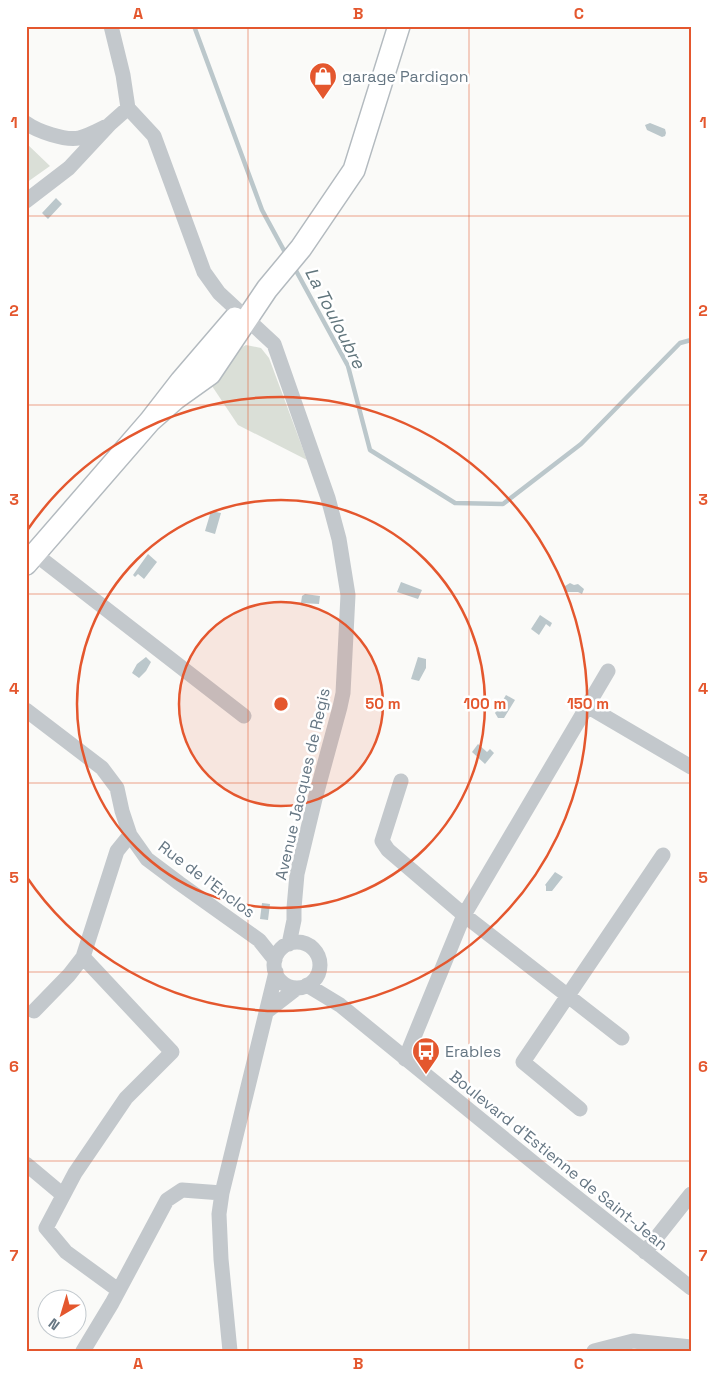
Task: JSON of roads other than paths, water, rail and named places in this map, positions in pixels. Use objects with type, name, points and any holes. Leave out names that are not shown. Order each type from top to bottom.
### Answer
[{"type":"street","points":[[26,201],[69,168],[128,108],[123,74],[111,26]]},
{"type":"street","points":[[244,716],[30,559],[150,421],[175,399],[210,374],[244,316],[301,248],[354,170],[399,26]]},
{"type":"street","name":"Avenue Jacques de Regis","points":[[128,108],[154,136],[204,272],[219,293],[274,344],[328,498],[339,539],[348,595],[343,693],[297,874],[292,944]]},
{"type":"street","points":[[26,123],[41,132],[78,138],[109,126]]},
{"type":"street","points":[[405,1059],[464,915],[608,671]]},
{"type":"street","points":[[587,706],[691,767]]},
{"type":"street","name":"Rue de l'Enclos","points":[[26,710],[102,768],[117,788],[130,835],[147,859],[259,940],[275,966]]},
{"type":"street","points":[[401,781],[382,841],[388,850],[464,915],[622,1038]]},
{"type":"street","points":[[34,1011],[69,975],[83,957],[117,851],[130,835]]},
{"type":"street","points":[[580,1109],[522,1062],[663,855]]},
{"type":"street","name":"Rue de l'Enclos","points":[[259,940],[292,944]]},
{"type":"street","points":[[230,1351],[221,1259],[219,1214],[222,1193],[266,1012],[278,953],[292,944],[310,946],[316,951],[320,965],[319,973],[314,981],[266,1012]]},
{"type":"street","points":[[83,957],[172,1052],[126,1098],[74,1173],[46,1228],[66,1252],[118,1290]]},
{"type":"street","points":[[275,966],[284,983],[290,986],[302,987]]},
{"type":"street","name":"Boulevard d'Estienne de Saint-Jean","points":[[319,973],[335,1001]]},
{"type":"street","name":"Boulevard d'Estienne de Saint-Jean","points":[[302,987],[335,1001],[691,1288]]},
{"type":"street","points":[[26,1164],[63,1195]]},
{"type":"street","points":[[83,1351],[167,1200],[182,1190],[222,1193]]},
{"type":"street","points":[[645,1252],[691,1194]]},
{"type":"street","points":[[594,1351],[633,1341],[691,1347]]},
{"type":"waterway","name":"La Touloubre","points":[[194,26],[262,210],[287,256]]},
{"type":"waterway","name":"La Touloubre","points":[[294,267],[348,366],[370,450],[455,503],[503,504],[581,444],[680,343],[691,340]]},
{"type":"place","name":"garage Pardigon","points":[[323,100]]},
{"type":"place","name":"Erables","points":[[426,1075]]}]
